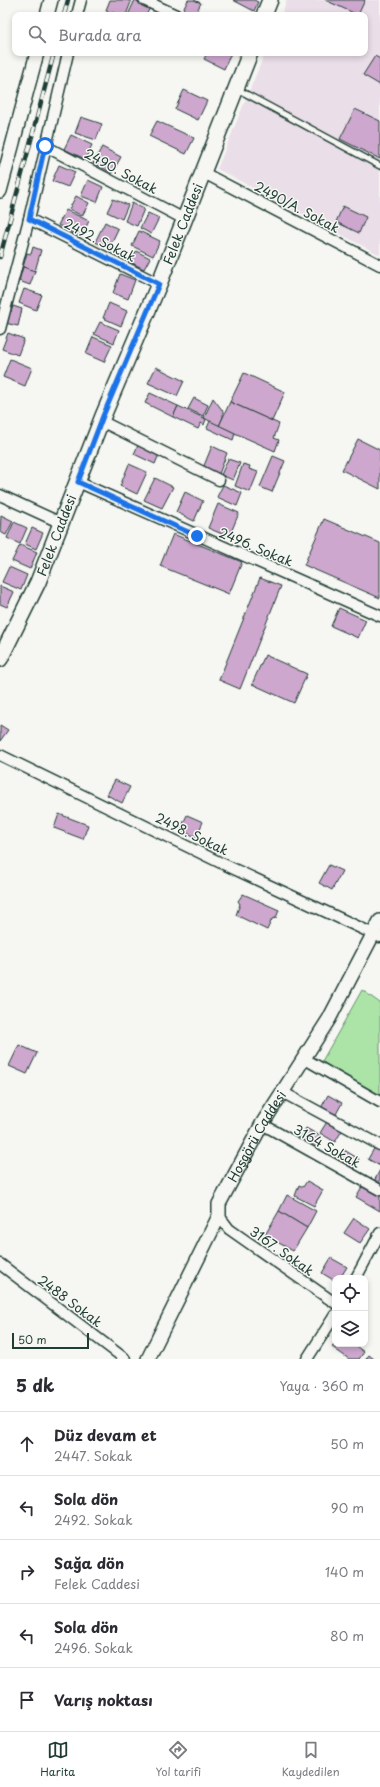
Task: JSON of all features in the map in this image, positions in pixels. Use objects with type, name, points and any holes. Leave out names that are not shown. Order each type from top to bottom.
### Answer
[{"type":"main road","name":"Felek Caddesi","points":[[0,659],[38,582],[101,421],[159,284],[249,56]]},
{"type":"street","points":[[48,12],[51,0]]},
{"type":"street","points":[[79,12],[81,0]]},
{"type":"street","points":[[144,0],[170,12]]},
{"type":"street","points":[[0,191],[36,56]]},
{"type":"street","points":[[0,329],[29,219],[67,56]]},
{"type":"street","name":"2490. Sokak","points":[[45,146],[184,219]]},
{"type":"street","name":"2490/A. Sokak","points":[[202,172],[380,265]]},
{"type":"street","name":"2492. Sokak","points":[[29,219],[159,284]]},
{"type":"street","points":[[101,421],[219,480]]},
{"type":"street","name":"2496. Sokak","points":[[78,482],[380,616]]},
{"type":"street","points":[[0,495],[61,523]]},
{"type":"street","name":"2498. Sokak","points":[[0,755],[219,862],[377,935]]},
{"type":"street","name":"Hoşgörü Caddesi","points":[[148,1359],[218,1216],[219,1204],[262,1124],[305,1059],[377,935],[380,921]]},
{"type":"street","points":[[305,1059],[380,1102]]},
{"type":"street","points":[[282,1092],[380,1145]]},
{"type":"street","name":"3164 Sokak","points":[[262,1124],[380,1190]]},
{"type":"street","name":"3167. Sokak","points":[[218,1216],[229,1229],[332,1301]]},
{"type":"street","points":[[358,1275],[380,1233]]},
{"type":"street","name":"2488 Sokak","points":[[0,1264],[125,1359]]},
{"type":"street","points":[[307,1359],[332,1320]]},
{"type":"lane","points":[[237,88],[380,166]]},
{"type":"shaded area","points":[[287,0],[380,0],[380,255],[217,169],[264,56],[368,56],[368,12],[282,12]]},
{"type":"green space","points":[[362,990],[380,1003],[380,1095],[321,1063]]},
{"type":"building","points":[[110,0],[127,0],[131,2],[127,12],[111,12],[106,10]]},
{"type":"building","points":[[135,0],[150,8],[148,12],[129,12]]},
{"type":"building","points":[[188,0],[194,0],[201,3],[196,12],[188,12],[183,10]]},
{"type":"building","points":[[233,0],[254,0],[258,2],[254,11]]},
{"type":"building","points":[[325,0],[365,0],[359,12],[351,12]]},
{"type":"building","points":[[206,56],[230,56],[224,69],[204,59]]},
{"type":"building","points":[[375,56],[380,59],[380,85],[363,75]]},
{"type":"building","points":[[184,90],[207,101],[198,120],[175,109]]},
{"type":"building","points":[[355,109],[380,121],[380,159],[340,139]]},
{"type":"building","points":[[81,117],[102,124],[96,140],[75,133]]},
{"type":"building","points":[[157,121],[194,138],[186,154],[149,136]]},
{"type":"building","points":[[71,135],[92,145],[85,159],[64,149]]},
{"type":"building","points":[[102,147],[121,157],[112,173],[93,163]]},
{"type":"building","points":[[59,165],[75,172],[68,187],[52,181]]},
{"type":"building","points":[[88,180],[103,187],[97,202],[81,196]]},
{"type":"building","points":[[76,196],[89,203],[82,216],[69,209]]},
{"type":"building","points":[[113,199],[128,205],[122,219],[107,212]]},
{"type":"building","points":[[132,203],[144,209],[137,226],[125,221]]},
{"type":"building","points":[[343,206],[366,217],[359,233],[336,222]]},
{"type":"building","points":[[66,210],[89,221],[81,237],[58,225]]},
{"type":"building","points":[[148,213],[159,218],[151,234],[140,228]]},
{"type":"building","points":[[105,222],[118,229],[109,248],[95,242]]},
{"type":"building","points":[[139,231],[160,241],[153,256],[132,246]]},
{"type":"building","points":[[33,247],[41,250],[35,271],[23,267],[27,253],[31,254]]},
{"type":"building","points":[[136,251],[150,258],[144,269],[130,262]]},
{"type":"building","points":[[23,267],[35,271],[30,285],[19,281]]},
{"type":"building","points":[[120,274],[135,280],[128,299],[113,293]]},
{"type":"building","points":[[24,289],[42,295],[36,310],[19,303]]},
{"type":"building","points":[[109,303],[127,311],[121,326],[103,318]]},
{"type":"building","points":[[13,306],[22,309],[18,326],[5,323],[8,311],[11,312]]},
{"type":"building","points":[[100,322],[119,330],[114,343],[94,334]]},
{"type":"building","points":[[8,333],[24,339],[18,355],[2,349]]},
{"type":"building","points":[[93,337],[112,345],[104,362],[86,354]]},
{"type":"building","points":[[10,359],[32,368],[25,386],[3,377]]},
{"type":"building","points":[[156,367],[184,381],[177,396],[148,383]]},
{"type":"building","points":[[244,373],[285,392],[272,421],[230,402]]},
{"type":"building","points":[[150,393],[178,406],[173,417],[145,403]]},
{"type":"building","points":[[194,398],[208,405],[203,416],[188,409]]},
{"type":"building","points":[[213,398],[223,411],[223,417],[219,426],[204,418]]},
{"type":"building","points":[[230,402],[279,424],[274,438],[279,440],[275,451],[219,426]]},
{"type":"building","points":[[178,406],[206,419],[204,425],[201,423],[198,429],[173,417]]},
{"type":"building","points":[[210,421],[235,433],[233,440],[207,428]]},
{"type":"building","points":[[358,439],[380,450],[380,489],[342,470]]},
{"type":"building","points":[[139,443],[160,452],[155,464],[134,454]]},
{"type":"building","points":[[212,446],[227,453],[219,474],[203,468]]},
{"type":"building","points":[[273,456],[285,461],[272,492],[260,487]]},
{"type":"building","points":[[228,459],[240,463],[233,480],[221,475]]},
{"type":"building","points":[[129,464],[147,472],[137,494],[120,486]]},
{"type":"building","points":[[243,464],[250,466],[249,469],[258,472],[250,492],[235,486]]},
{"type":"building","points":[[155,478],[173,487],[162,508],[144,500]]},
{"type":"building","points":[[223,485],[242,493],[237,506],[217,497]]},
{"type":"building","points":[[185,492],[203,501],[194,521],[176,512]]},
{"type":"building","points":[[218,504],[239,513],[229,537],[208,528]]},
{"type":"building","points":[[1,515],[13,521],[6,535],[0,532]]},
{"type":"building","points":[[324,519],[380,543],[380,598],[304,565]]},
{"type":"building","points":[[14,522],[27,528],[20,544],[7,538]]},
{"type":"building","points":[[32,528],[43,533],[36,549],[25,544]]},
{"type":"building","points":[[173,534],[242,562],[229,594],[160,566]]},
{"type":"building","points":[[20,545],[37,552],[30,569],[12,561]]},
{"type":"building","points":[[9,567],[27,575],[21,590],[2,582]]},
{"type":"building","points":[[260,578],[281,586],[240,689],[219,680]]},
{"type":"building","points":[[0,586],[14,592],[7,607],[0,604]]},
{"type":"building","points":[[339,608],[366,620],[358,638],[331,626]]},
{"type":"building","points":[[265,655],[307,674],[294,703],[252,684]]},
{"type":"building","points":[[0,725],[8,730],[0,741]]},
{"type":"building","points":[[115,780],[130,787],[122,803],[107,795]]},
{"type":"building","points":[[59,814],[88,825],[83,839],[54,828]]},
{"type":"building","points":[[187,815],[203,822],[196,837],[180,830]]},
{"type":"building","points":[[329,865],[342,871],[332,890],[319,883]]},
{"type":"building","points":[[243,894],[279,910],[276,918],[272,919],[267,930],[236,915],[240,904],[238,901]]},
{"type":"building","points":[[19,1045],[37,1053],[27,1074],[9,1066]]},
{"type":"building","points":[[328,1095],[342,1103],[335,1116],[321,1108]]},
{"type":"building","points":[[328,1120],[343,1129],[335,1142],[320,1133]]},
{"type":"building","points":[[306,1128],[322,1137],[316,1150],[299,1141]]},
{"type":"building","points":[[375,1147],[380,1149],[380,1166],[368,1159]]},
{"type":"building","points":[[344,1150],[359,1159],[351,1172],[337,1163]]},
{"type":"building","points":[[380,1170],[380,1187],[373,1183]]},
{"type":"building","points":[[307,1181],[323,1190],[314,1206],[295,1196],[299,1185],[303,1187]]},
{"type":"building","points":[[363,1185],[380,1195],[380,1211],[356,1197]]},
{"type":"building","points":[[287,1195],[316,1211],[307,1228],[279,1211]]},
{"type":"building","points":[[279,1211],[307,1228],[293,1251],[265,1235]]},
{"type":"building","points":[[354,1218],[370,1229],[360,1243],[344,1233]]},
{"type":"building","points":[[331,1258],[347,1267],[342,1275],[332,1275],[332,1279],[322,1273]]},
{"type":"building","points":[[332,1347],[357,1347],[364,1352],[359,1359],[349,1359]]},
{"type":"building","points":[[369,1355],[374,1359],[366,1359]]},
{"type":"railway","points":[[65,12],[68,0]]},
{"type":"railway","points":[[0,257],[53,56]]},
{"type":"route","points":[[45,146],[29,219],[159,284],[103,416],[78,482],[197,536]]}]
